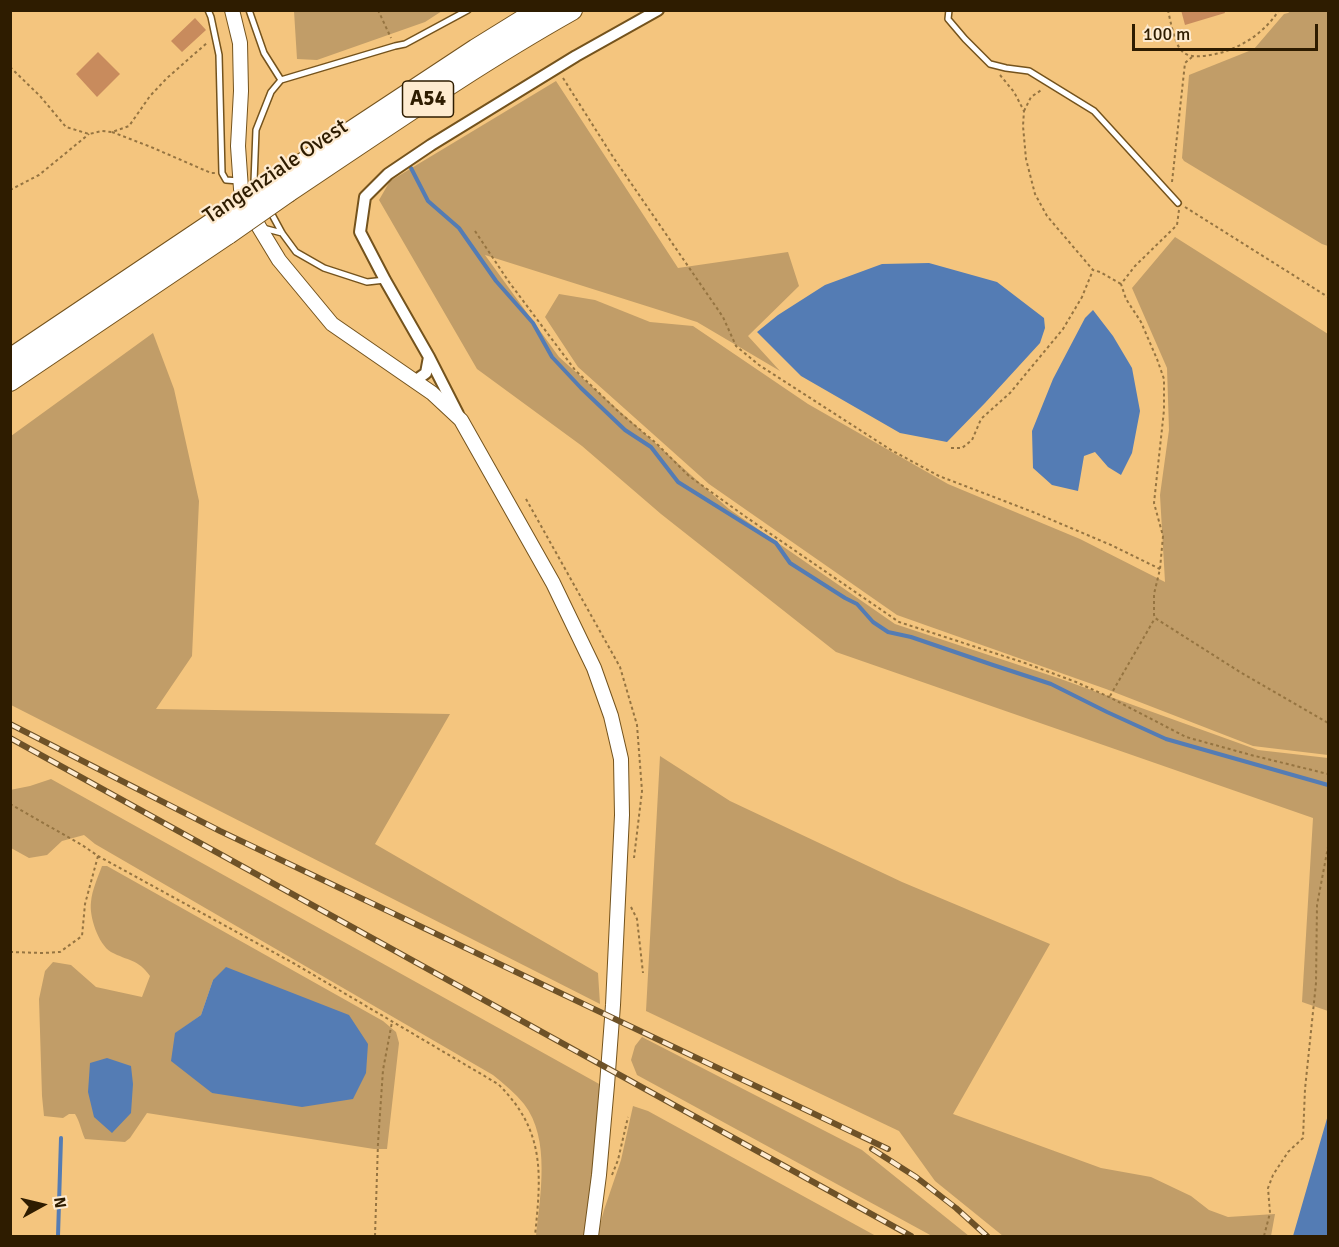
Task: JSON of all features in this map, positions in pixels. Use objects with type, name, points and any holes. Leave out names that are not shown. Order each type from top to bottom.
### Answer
[{"type":"highway","name":"Tangenziale Ovest","points":[[285,185],[418,86],[539,10]]},
{"type":"highway","name":"Tangenziale Ovest","points":[[10,381],[224,226],[285,185],[572,10]]},
{"type":"highway","name":"Tangenziale Ovest","points":[[10,359],[224,226]]},
{"type":"street","points":[[232,10],[240,43],[241,91],[238,146],[240,181],[241,189],[259,227],[279,260],[332,324],[432,393],[460,420]]},
{"type":"street","points":[[591,1236],[599,1175],[613,1005],[622,815],[621,759],[608,706],[594,668],[553,583],[460,420],[429,357],[360,232],[365,197],[388,174],[557,68],[658,10]]},
{"type":"street","points":[[415,381],[426,373],[429,357]]},
{"type":"lane","points":[[208,10],[219,55],[222,173],[226,180],[240,181]]},
{"type":"lane","points":[[249,10],[264,52],[281,80]]},
{"type":"lane","points":[[385,280],[367,282],[324,268],[296,252],[282,233],[254,182],[256,130],[271,92],[281,80],[405,44],[468,10]]},
{"type":"lane","points":[[949,10],[948,19],[964,39],[990,63],[1029,71],[1094,111],[1178,202]]},
{"type":"lane","points":[[259,227],[282,233]]},
{"type":"path","points":[[378,10],[394,46]]},
{"type":"path","points":[[1168,10],[1180,50],[1192,57],[1213,56],[1242,45],[1266,26],[1279,11]]},
{"type":"path","points":[[112,132],[129,126],[150,96],[167,78],[215,36]]},
{"type":"path","points":[[1121,284],[1135,266],[1177,225],[1180,212],[1171,188],[1173,164],[1185,63],[1192,57]]},
{"type":"path","points":[[990,63],[1014,92],[1024,111]]},
{"type":"path","points":[[10,67],[40,96],[66,128],[89,134]]},
{"type":"path","points":[[557,68],[614,157],[723,317],[736,346],[759,365],[882,444],[939,476],[1033,512],[1160,569]]},
{"type":"path","points":[[1050,84],[1031,97],[1024,111],[1026,159],[1035,194],[1047,216],[1093,270],[1121,284],[1126,299],[1141,322],[1164,378],[1164,410],[1154,503],[1163,536],[1160,569],[1154,594],[1155,618],[1109,697]]},
{"type":"path","points":[[10,190],[39,175],[89,134],[102,131],[112,132],[152,147],[211,173],[222,173]]},
{"type":"path","points":[[1178,202],[1329,297]]},
{"type":"path","points":[[475,231],[575,370],[620,413],[656,443],[689,476],[899,622],[1076,682],[1186,737],[1329,774]]},
{"type":"path","points":[[951,448],[962,448],[972,440],[981,419],[1010,393],[1063,329],[1082,297],[1093,270]]},
{"type":"path","points":[[1155,618],[1240,672],[1329,723]]},
{"type":"path","points":[[10,804],[98,856],[295,964],[498,1084],[512,1097],[524,1115],[532,1134],[540,1179],[535,1236]]},
{"type":"path","points":[[1264,1236],[1270,1213],[1268,1188],[1273,1175],[1288,1152],[1303,1138],[1305,1089],[1316,983],[1317,905],[1329,847]]},
{"type":"path","points":[[10,952],[60,952],[82,936],[85,904],[98,856]]},
{"type":"path","points":[[619,883],[637,919],[643,973]]},
{"type":"path","points":[[375,1236],[383,1070],[392,1022]]},
{"type":"shaded area","points":[[294,11],[442,11],[425,22],[317,60],[297,59]]},
{"type":"shaded area","points":[[1291,11],[1328,11],[1328,246],[1182,158],[1189,75],[1254,49],[1284,14]]},
{"type":"shaded area","points":[[556,81],[678,268],[788,252],[799,286],[748,336],[780,371],[697,322],[485,255],[559,357],[729,509],[895,624],[1058,678],[1258,750],[1328,758],[1328,1011],[1302,1002],[1313,818],[836,652],[661,514],[582,446],[477,369],[379,200],[390,181]]},
{"type":"shaded area","points":[[1175,237],[1328,334],[1328,755],[1253,746],[1106,689],[897,615],[709,484],[578,367],[545,317],[559,294],[595,300],[650,322],[693,326],[808,404],[948,484],[1080,539],[1165,582],[1160,495],[1169,430],[1167,368],[1132,288]]},
{"type":"shaded area","points":[[153,333],[174,389],[199,501],[192,656],[156,709],[450,714],[375,844],[598,973],[600,1004],[11,705],[11,436]]},
{"type":"shaded area","points":[[660,756],[730,801],[902,882],[1050,944],[953,1114],[1101,1168],[1151,1177],[1191,1196],[1209,1210],[1228,1217],[1275,1214],[1271,1236],[1003,1236],[935,1181],[899,1131],[646,1011]]},
{"type":"shaded area","points":[[51,779],[601,1085],[584,1236],[536,1236],[542,1168],[538,1134],[524,1104],[493,1075],[95,844],[84,835],[62,841],[47,855],[29,858],[11,848],[10,790]]},
{"type":"shaded area","points":[[102,866],[107,866],[383,1021],[396,1032],[399,1043],[387,1149],[374,1149],[147,1113],[125,1142],[85,1139],[75,1114],[69,1114],[63,1118],[44,1116],[39,999],[45,971],[53,962],[71,965],[96,987],[142,997],[150,976],[137,963],[111,952],[98,936],[93,922],[91,902]],"holes":[[[213,980],[212,1093],[176,1033],[201,1015]]]},
{"type":"shaded area","points":[[642,1037],[862,1150],[969,1236],[932,1236],[637,1075],[631,1060],[635,1046]]},
{"type":"shaded area","points":[[633,1106],[648,1111],[876,1236],[597,1236],[621,1160]]},
{"type":"water","points":[[929,263],[997,282],[1044,318],[1045,328],[1040,343],[947,442],[900,433],[801,376],[757,332],[778,315],[825,285],[882,264]]},
{"type":"water","points":[[1093,310],[1113,336],[1132,368],[1140,411],[1132,453],[1121,475],[1108,467],[1095,452],[1084,456],[1078,491],[1052,485],[1033,468],[1032,431],[1053,379],[1085,318]]},
{"type":"water","points":[[226,967],[349,1015],[368,1044],[366,1073],[353,1099],[302,1107],[212,1093],[171,1061],[175,1033],[201,1015],[213,980]]},
{"type":"water","points":[[107,1058],[131,1066],[133,1084],[131,1113],[112,1133],[94,1117],[88,1092],[90,1063]]},
{"type":"water","points":[[1328,1115],[1328,1236],[1293,1236]]},
{"type":"building","points":[[1181,10],[1224,10],[1225,13],[1185,25]]},
{"type":"building","points":[[195,18],[206,30],[182,52],[171,41]]},
{"type":"building","points":[[98,52],[120,74],[97,97],[76,74]]},
{"type":"waterway","points":[[411,168],[428,201],[459,228],[496,281],[533,323],[552,357],[581,388],[625,430],[651,447],[678,482],[776,543],[790,563],[857,604],[873,622],[888,632],[911,637],[1051,684],[1166,739],[1328,785]]},
{"type":"waterway","points":[[58,1236],[61,1138]]},
{"type":"railway","points":[[10,724],[220,831],[888,1149]]},
{"type":"railway","points":[[10,738],[911,1236]]},
{"type":"railway","points":[[872,1149],[916,1177],[987,1236]]}]
